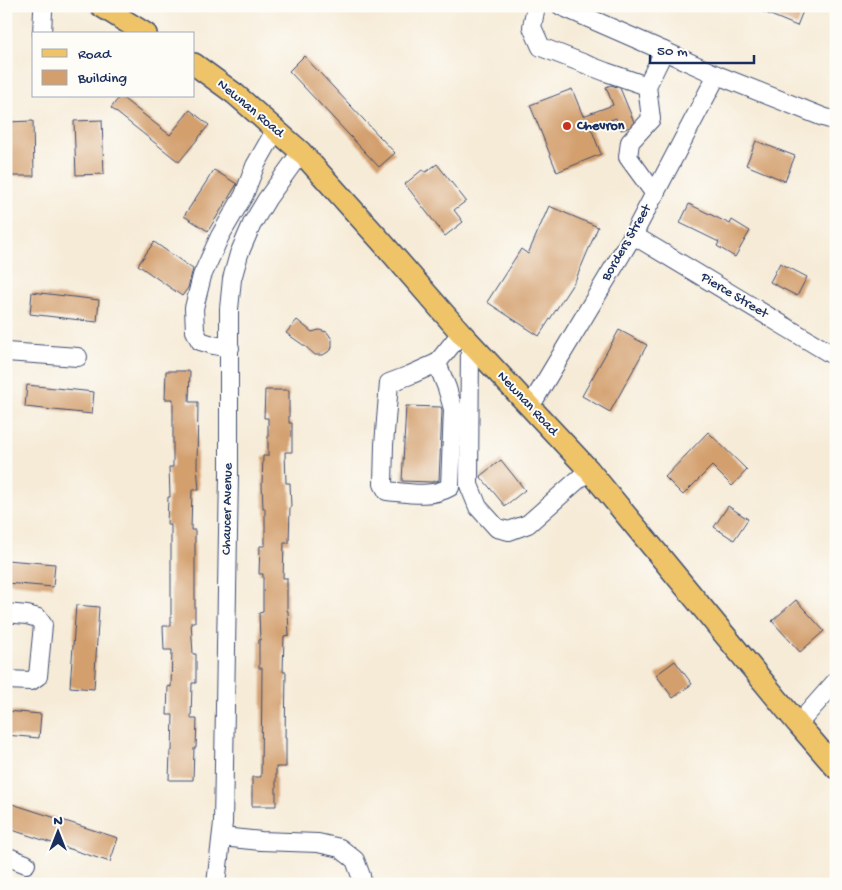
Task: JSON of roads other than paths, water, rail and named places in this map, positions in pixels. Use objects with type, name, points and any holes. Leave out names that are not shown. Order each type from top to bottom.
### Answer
[{"type":"main road","points":[[102,6],[143,32]]},
{"type":"main road","name":"Newnan Road","points":[[195,67],[234,94],[301,152],[466,338],[589,470],[836,768]]},
{"type":"street","points":[[42,32],[44,6]]},
{"type":"street","points":[[536,6],[532,27],[541,47],[647,86]]},
{"type":"street","points":[[561,6],[717,76],[836,121]]},
{"type":"street","points":[[655,194],[628,156],[630,142],[651,119],[647,86],[664,51]]},
{"type":"street","name":"Borders Street","points":[[530,407],[633,235],[717,76]]},
{"type":"street","points":[[230,348],[200,341],[195,331],[194,308],[202,276],[220,236],[244,195],[255,166],[276,129]]},
{"type":"street","name":"Chaucer Avenue","points":[[216,884],[224,813],[229,308],[232,279],[239,254],[252,224],[266,199],[301,152]]},
{"type":"street","name":"Pierce Street","points":[[633,235],[836,358]]},
{"type":"street","points":[[437,364],[453,409],[450,487],[441,492],[415,494],[387,490],[383,484],[389,383],[437,364],[466,338]]},
{"type":"street","points":[[466,338],[469,485],[478,507],[498,528],[509,531],[528,524],[589,470]]},
{"type":"street","points":[[6,352],[78,357]]},
{"type":"street","points":[[6,613],[38,618],[43,625],[38,676],[31,680],[6,680]]},
{"type":"street","points":[[798,724],[836,681]]},
{"type":"street","points":[[222,837],[261,841],[318,843],[340,848],[354,860],[361,876],[362,884]]},
{"type":"street","points":[[6,856],[26,864]]},
{"type":"place","name":"Chevron","points":[[567,126]]}]
